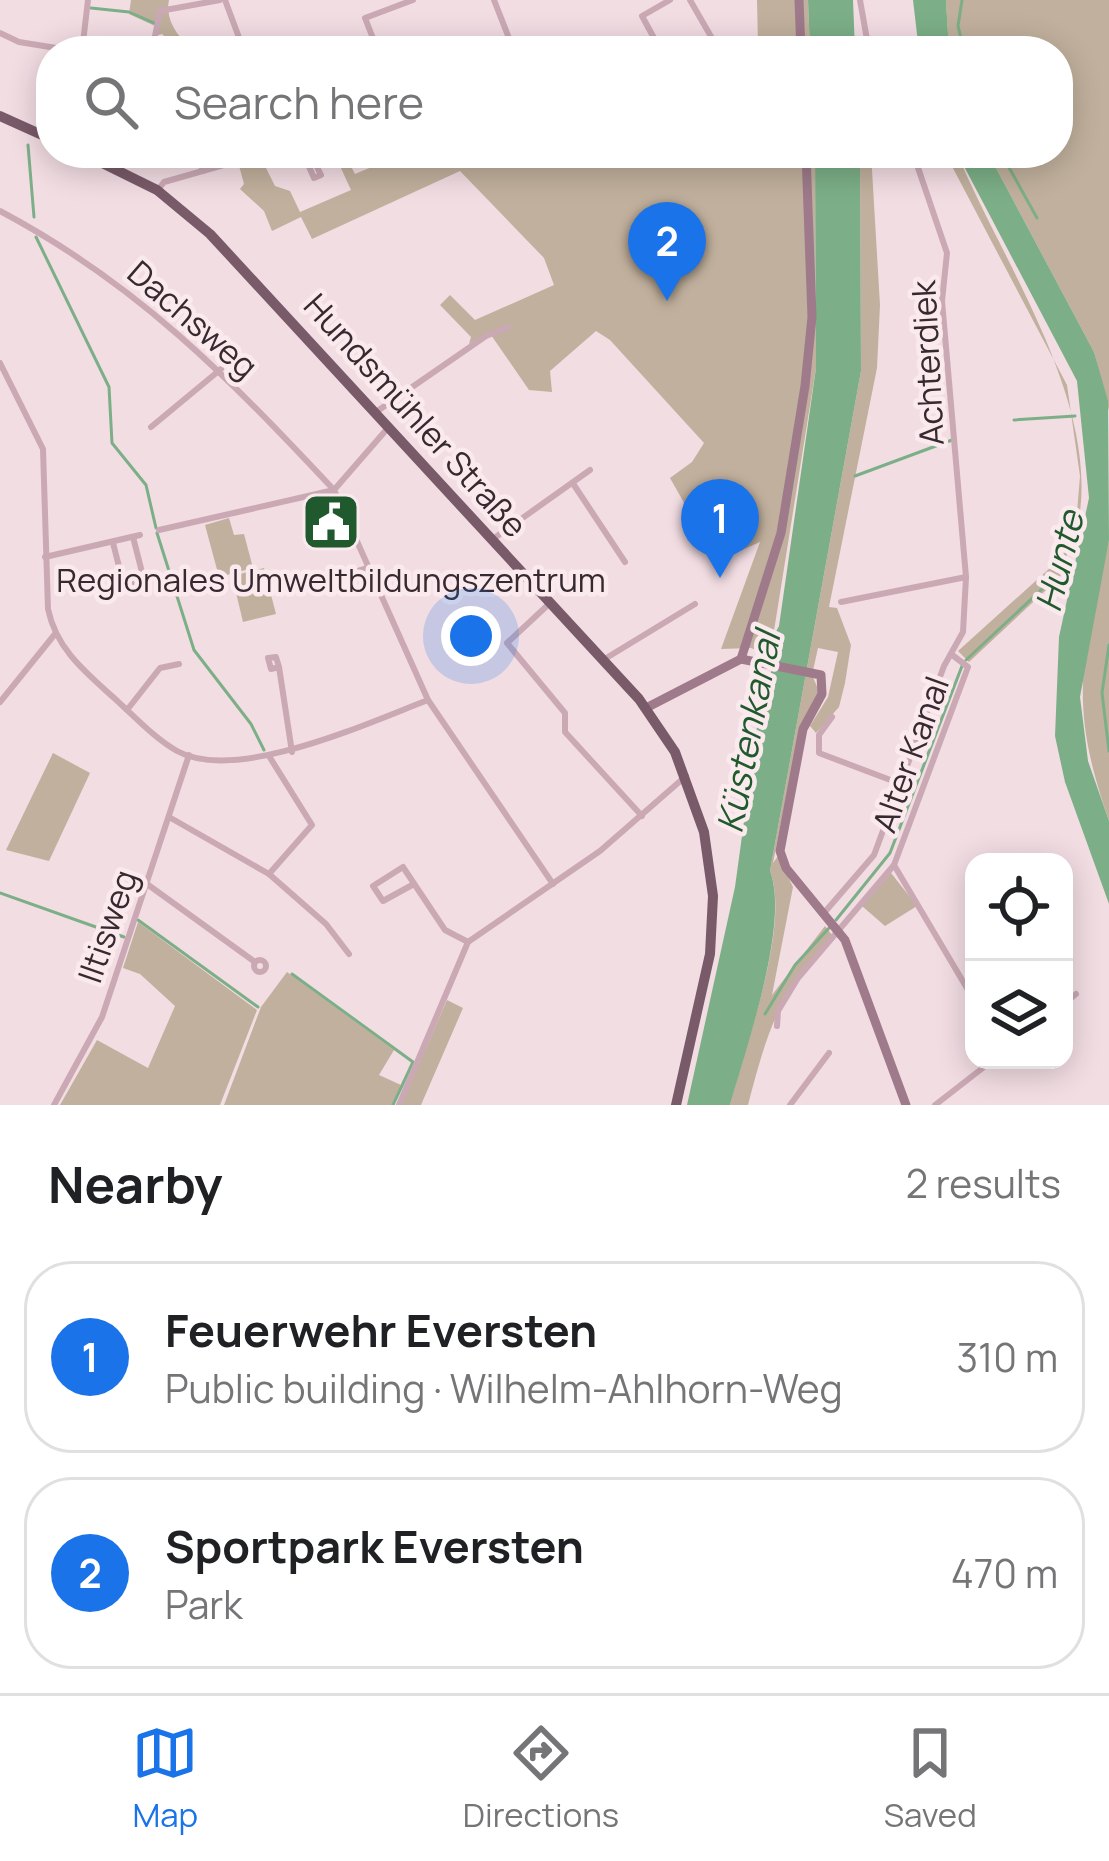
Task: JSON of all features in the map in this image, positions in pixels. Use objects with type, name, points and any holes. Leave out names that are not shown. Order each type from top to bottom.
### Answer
[{"type":"main road","points":[[0,116],[36,132]]},
{"type":"main road","name":"Hundsmühler Straße","points":[[112,168],[157,190],[210,234],[648,711],[686,776],[708,849],[713,915],[703,992],[676,1105]]},
{"type":"street","points":[[82,36],[88,0]]},
{"type":"street","points":[[155,36],[160,11],[223,0],[238,36]]},
{"type":"street","points":[[372,36],[365,18],[412,0]]},
{"type":"street","points":[[494,0],[507,36]]},
{"type":"street","points":[[652,36],[641,16],[668,0]]},
{"type":"street","points":[[690,0],[711,36]]},
{"type":"street","points":[[799,0],[800,36]]},
{"type":"street","points":[[860,0],[866,36]]},
{"type":"street","points":[[0,33],[36,45]]},
{"type":"street","points":[[157,190],[164,182],[214,168]]},
{"type":"street","points":[[741,659],[781,533],[805,386],[812,317],[807,168]]},
{"type":"street","name":"Achterdiek","points":[[832,922],[874,855],[950,654],[963,632],[966,577],[942,301],[946,240],[920,168]]},
{"type":"street","name":"Dachsweg","points":[[0,211],[139,297],[221,369],[334,490],[428,700],[553,884]]},
{"type":"street","points":[[376,412],[486,335],[508,327]]},
{"type":"street","points":[[0,363],[43,449],[45,556],[55,634],[72,658],[127,710],[188,755],[269,755],[292,752],[428,700]]},
{"type":"street","points":[[151,427],[221,369]]},
{"type":"street","points":[[159,530],[334,490],[389,426]]},
{"type":"street","points":[[493,539],[590,470]]},
{"type":"street","points":[[574,485],[625,562]]},
{"type":"street","points":[[45,556],[136,536],[145,580],[124,586],[113,543]]},
{"type":"street","points":[[328,580],[368,568]]},
{"type":"street","points":[[842,602],[966,577]]},
{"type":"street","points":[[550,603],[507,643],[565,713],[565,732],[642,816]]},
{"type":"street","points":[[603,660],[695,604]]},
{"type":"street","points":[[0,702],[55,634]]},
{"type":"street","name":"Alter Kanal","points":[[832,922],[894,865],[968,667],[950,654]]},
{"type":"street","points":[[648,711],[692,682],[741,659],[821,675],[824,688],[803,729],[780,851],[786,868],[832,922],[905,1105]]},
{"type":"street","points":[[127,710],[160,668],[178,664]]},
{"type":"street","points":[[279,667],[292,752]]},
{"type":"street","points":[[832,718],[818,735],[818,753],[901,784]]},
{"type":"street","name":"Iltisweg","points":[[55,1105],[94,1038],[188,755]]},
{"type":"street","points":[[269,755],[312,825],[269,874]]},
{"type":"street","points":[[399,1105],[468,942],[553,884],[686,776]]},
{"type":"street","points":[[170,817],[269,874],[326,924],[349,954]]},
{"type":"street","points":[[894,865],[965,985]]},
{"type":"street","points":[[414,884],[383,902],[373,886],[399,867],[414,884],[446,930],[468,942]]},
{"type":"street","points":[[147,884],[255,962]]},
{"type":"street","points":[[777,1026],[778,1011],[832,922]]},
{"type":"street","points":[[790,1105],[829,1053]]},
{"type":"street","points":[[934,1105],[980,1069]]},
{"type":"shaded area","points":[[131,0],[169,0],[169,17],[180,36],[154,36],[155,26],[129,14]]},
{"type":"shaded area","points":[[757,0],[808,0],[809,36],[758,36]]},
{"type":"shaded area","points":[[808,0],[853,0],[854,36],[809,36]]},
{"type":"shaded area","points":[[913,0],[946,0],[948,36],[917,36]]},
{"type":"shaded area","points":[[946,0],[1109,0],[1109,411],[1094,352],[996,168],[1073,168],[1073,36],[948,36]]},
{"type":"shaded area","points":[[240,168],[266,168],[275,186],[290,191],[300,212],[351,190],[341,168],[352,168],[355,174],[369,168],[815,168],[816,368],[773,637],[778,658],[751,648],[721,649],[760,542],[717,561],[670,478],[692,462],[704,443],[610,340],[596,331],[550,371],[552,392],[529,390],[489,332],[469,344],[471,337],[440,305],[450,295],[475,320],[554,285],[544,258],[460,171],[312,239],[301,217],[272,231],[264,211],[240,189],[244,184]]},
{"type":"shaded area","points":[[815,168],[860,168],[861,371],[770,871],[774,921],[764,986],[730,1105],[687,1105],[735,887],[762,690],[778,658],[773,637],[779,626],[816,368]]},
{"type":"shaded area","points":[[860,168],[872,168],[880,305],[877,368],[829,607],[837,608],[851,645],[839,707],[816,733],[810,726],[828,697],[838,652],[818,648],[812,675],[819,691],[800,728],[773,863],[778,856],[793,887],[772,995],[825,926],[832,935],[799,976],[777,1014],[748,1105],[730,1105],[771,953],[775,894],[770,871],[861,371]]},
{"type":"shaded area","points":[[953,168],[964,168],[1052,356]]},
{"type":"shaded area","points":[[965,168],[996,168],[1094,352],[1108,401],[1109,540],[1080,697],[1088,761],[1109,821],[1109,904],[1065,782],[1055,736],[1059,637],[1089,498],[1077,381]]},
{"type":"shaded area","points":[[1052,356],[1067,385],[1072,419],[1064,390]]},
{"type":"shaded area","points":[[1072,419],[1082,489],[1075,537],[1080,476]]},
{"type":"shaded area","points":[[229,518],[234,535],[244,534],[253,568],[219,577],[205,525]]},
{"type":"shaded area","points":[[1109,540],[1109,821],[1087,743],[1083,680]]},
{"type":"shaded area","points":[[1071,541],[1060,577],[969,662],[958,651],[1061,558]]},
{"type":"shaded area","points":[[264,568],[276,614],[243,622],[232,576]]},
{"type":"shaded area","points":[[53,753],[90,773],[49,861],[6,850]]},
{"type":"shaded area","points":[[891,873],[917,906],[885,926],[862,906]]},
{"type":"shaded area","points":[[138,922],[257,1010],[220,1105],[60,1105],[97,1040],[148,1068],[175,1006],[140,974],[123,968]]},
{"type":"shaded area","points":[[287,972],[394,1050],[379,1075],[401,1085],[392,1105],[224,1105],[261,1007]]},
{"type":"shaded area","points":[[447,1000],[463,1008],[421,1105],[401,1105]]},
{"type":"waterway","points":[[960,36],[962,0]]},
{"type":"waterway","points":[[91,8],[129,12],[154,23]]},
{"type":"waterway","points":[[28,145],[34,217]]},
{"type":"waterway","points":[[1009,168],[1037,218]]},
{"type":"waterway","points":[[36,237],[109,387],[112,443],[146,485],[156,528]]},
{"type":"waterway","points":[[1014,420],[1075,416]]},
{"type":"waterway","points":[[855,476],[952,440]]},
{"type":"waterway","points":[[157,533],[194,650],[251,724],[264,750]]},
{"type":"waterway","name":"Hunte","points":[[966,660],[1056,576]]},
{"type":"waterway","points":[[1109,645],[1102,693],[1109,751]]},
{"type":"waterway","points":[[836,920],[890,853],[962,666]]},
{"type":"waterway","points":[[0,893],[124,937]]},
{"type":"waterway","points":[[138,920],[258,1007]]},
{"type":"waterway","points":[[765,1014],[795,965],[830,927]]},
{"type":"waterway","points":[[292,974],[413,1062],[393,1105]]},
{"type":"place","name":"Sportpark Eversten","points":[[667,301]]},
{"type":"place","name":"Regionales Umweltbildungszentrum","points":[[331,522]]},
{"type":"place","name":"Feuerwehr Eversten","points":[[720,578]]},
{"type":"water label","name":"Küstenkanal","points":[[748,732]]}]
